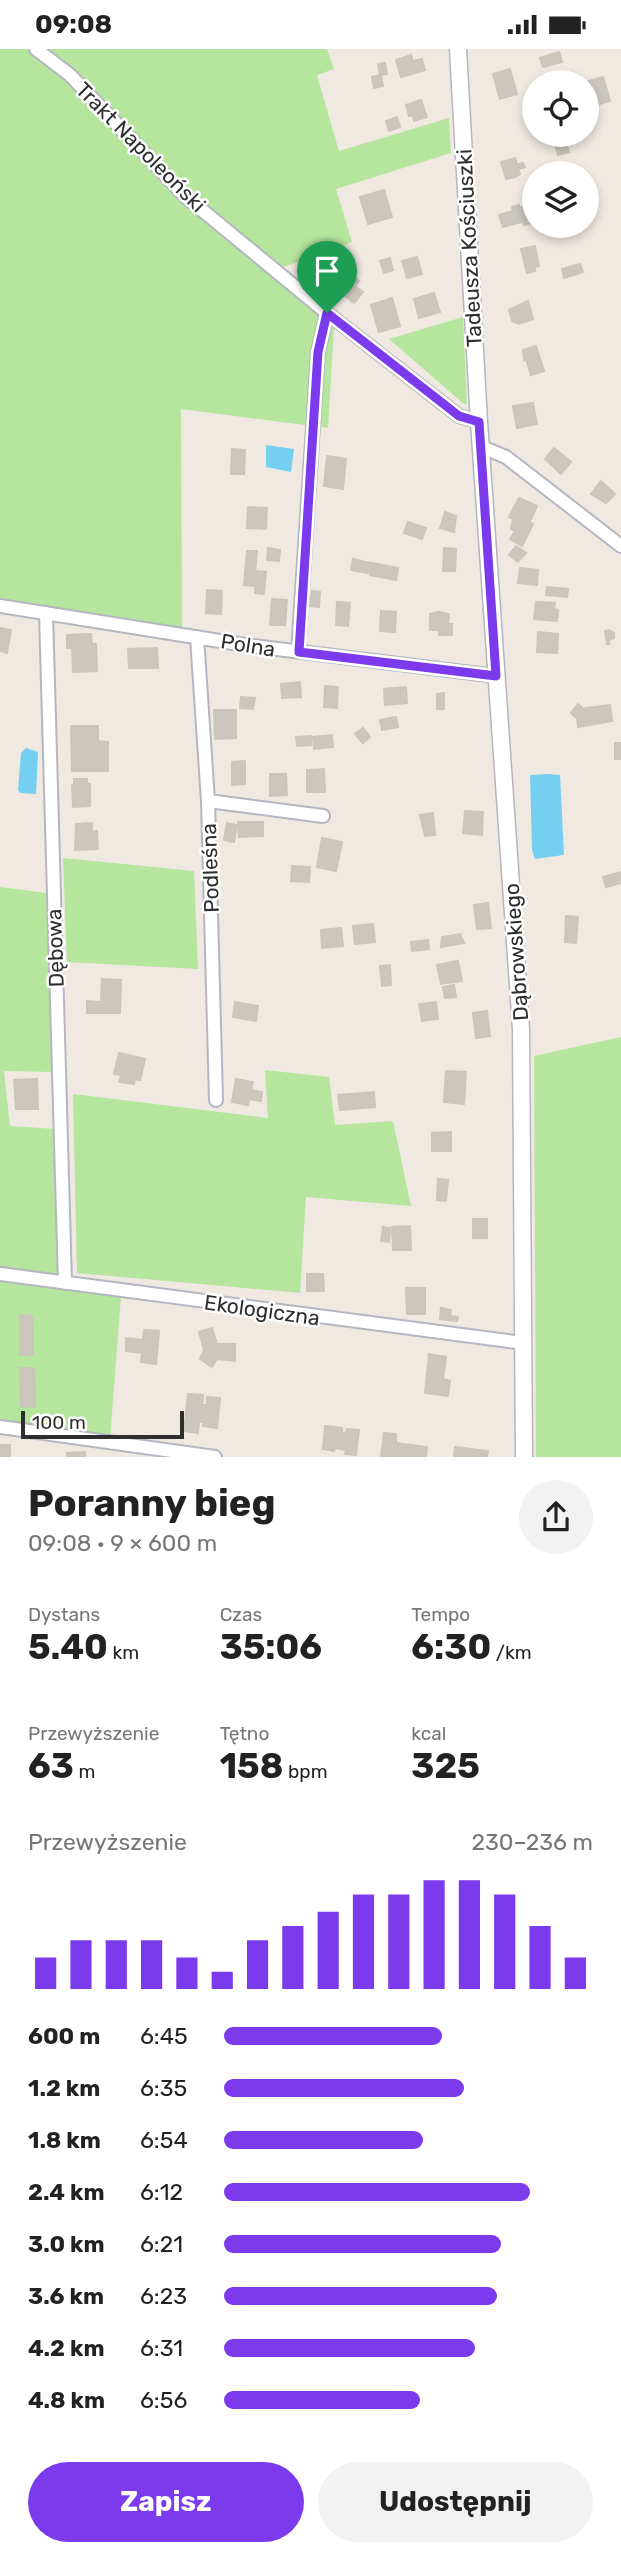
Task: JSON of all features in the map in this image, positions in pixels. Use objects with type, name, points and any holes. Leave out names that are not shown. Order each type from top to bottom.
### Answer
[{"type":"street","name":"Trakt Napoleoński","points":[[36,49],[70,75],[185,195],[327,313],[459,416],[479,422]]},
{"type":"street","name":"Tadeusza Kościuszki","points":[[458,49],[482,447]]},
{"type":"street","points":[[299,652],[318,352],[327,313]]},
{"type":"street","points":[[482,447],[506,457],[621,546]]},
{"type":"street","name":"Dąbrowskiego","points":[[482,447],[522,1029],[524,1457]]},
{"type":"street","name":"Polna","points":[[0,606],[299,652],[496,676]]},
{"type":"street","name":"Dębowa","points":[[46,613],[65,1283]]},
{"type":"street","name":"Podleśna","points":[[197,636],[208,801],[216,1100]]},
{"type":"street","points":[[208,801],[323,816]]},
{"type":"street","name":"Ekologiczna","points":[[0,1274],[523,1343]]},
{"type":"street","points":[[0,1426],[215,1457]]},
{"type":"street","points":[[108,1457],[109,1442]]},
{"type":"green space","points":[[0,49],[327,49],[334,69],[317,75],[339,151],[449,118],[451,153],[336,189],[352,242],[270,272],[334,327],[328,428],[181,409],[182,635],[0,607]]},
{"type":"green space","points":[[463,317],[467,404],[389,339]]},
{"type":"green space","points":[[63,858],[194,871],[198,969],[67,962]]},
{"type":"green space","points":[[0,887],[54,894],[53,1072],[4,1071],[10,1126],[56,1129],[65,1283],[0,1274]]},
{"type":"green space","points":[[621,1037],[621,1457],[536,1457],[534,1056]]},
{"type":"green space","points":[[265,1070],[329,1077],[335,1125],[393,1121],[411,1206],[306,1197],[300,1293],[77,1273],[73,1094],[268,1118]]},
{"type":"green space","points":[[0,1276],[121,1296],[110,1439],[0,1426]]},
{"type":"water","points":[[266,445],[294,449],[291,472],[266,467]]},
{"type":"water","points":[[26,748],[38,752],[36,794],[20,793],[18,790],[21,753]]},
{"type":"water","points":[[530,775],[560,775],[564,855],[535,859],[532,850]]},
{"type":"building","points":[[559,52],[562,62],[543,67],[540,58]]},
{"type":"building","points":[[411,55],[413,61],[422,59],[425,70],[401,77],[396,60]]},
{"type":"building","points":[[385,63],[387,74],[381,75],[383,86],[374,88],[372,77],[380,75],[378,64]]},
{"type":"building","points":[[510,69],[517,94],[500,99],[493,74]]},
{"type":"building","points":[[603,77],[610,101],[599,104],[599,78]]},
{"type":"building","points":[[421,100],[427,117],[414,121],[413,115],[409,116],[406,105]]},
{"type":"building","points":[[397,117],[400,127],[389,131],[386,121]]},
{"type":"building","points":[[556,147],[568,147],[569,152],[558,155]]},
{"type":"building","points":[[515,158],[517,165],[522,163],[522,168],[518,169],[520,174],[506,179],[501,162]]},
{"type":"building","points":[[384,190],[392,217],[368,224],[360,197]]},
{"type":"building","points":[[512,207],[522,207],[522,222],[503,227],[499,215],[513,211]]},
{"type":"building","points":[[535,246],[539,266],[535,267],[535,271],[527,273],[521,249]]},
{"type":"building","points":[[417,257],[422,274],[407,278],[402,261]]},
{"type":"building","points":[[390,258],[393,270],[384,273],[380,261]]},
{"type":"building","points":[[580,264],[583,272],[564,278],[562,269]]},
{"type":"building","points":[[342,267],[359,281],[355,286],[363,292],[354,303],[329,283]]},
{"type":"building","points":[[434,293],[440,312],[419,318],[414,299]]},
{"type":"building","points":[[392,298],[400,326],[379,332],[371,305]]},
{"type":"building","points":[[528,301],[533,319],[519,324],[512,321],[509,310]]},
{"type":"building","points":[[536,346],[544,371],[531,375],[523,350]]},
{"type":"building","points":[[533,403],[537,424],[517,428],[513,406]]},
{"type":"building","points":[[554,448],[571,462],[561,474],[545,459]]},
{"type":"building","points":[[232,449],[245,450],[244,474],[231,474]]},
{"type":"building","points":[[327,456],[346,459],[343,489],[324,486]]},
{"type":"building","points":[[601,481],[615,494],[606,503],[591,494]]},
{"type":"building","points":[[519,498],[537,506],[528,526],[509,517]]},
{"type":"building","points":[[248,507],[267,508],[266,529],[247,528]]},
{"type":"building","points":[[445,512],[456,516],[454,532],[440,528]]},
{"type":"building","points":[[513,519],[528,526],[530,522],[533,524],[522,546],[510,539],[515,531],[511,529]]},
{"type":"building","points":[[408,522],[426,528],[422,539],[404,533]]},
{"type":"building","points":[[516,546],[526,553],[518,562],[509,555]]},
{"type":"building","points":[[268,548],[280,550],[279,561],[267,560]]},
{"type":"building","points":[[444,548],[456,549],[455,571],[443,571]]},
{"type":"building","points":[[247,551],[257,551],[256,563],[246,562]]},
{"type":"building","points":[[353,559],[370,563],[368,573],[351,570]]},
{"type":"building","points":[[246,562],[256,563],[254,586],[244,585]]},
{"type":"building","points":[[372,563],[398,568],[396,580],[370,575]]},
{"type":"building","points":[[520,568],[538,570],[537,585],[518,583]]},
{"type":"building","points":[[257,571],[266,572],[264,594],[255,593]]},
{"type":"building","points":[[547,587],[568,589],[567,597],[546,595]]},
{"type":"building","points":[[207,590],[222,591],[221,614],[206,613]]},
{"type":"building","points":[[312,591],[320,592],[319,607],[310,606]]},
{"type":"building","points":[[272,599],[287,600],[285,625],[270,625]]},
{"type":"building","points":[[337,602],[350,603],[348,626],[336,625]]},
{"type":"building","points":[[536,602],[555,603],[554,609],[558,610],[557,621],[534,619]]},
{"type":"building","points":[[381,611],[396,612],[395,632],[380,631]]},
{"type":"building","points":[[430,614],[449,614],[448,624],[452,624],[452,635],[439,635],[439,630],[430,630]]},
{"type":"building","points":[[0,628],[11,630],[7,653],[0,651]]},
{"type":"building","points":[[605,631],[614,633],[614,638],[607,644]]},
{"type":"building","points":[[538,632],[558,634],[557,653],[537,652]]},
{"type":"building","points":[[91,634],[92,644],[96,644],[97,671],[73,672],[72,648],[67,648],[67,635]]},
{"type":"building","points":[[157,648],[158,668],[129,668],[128,649]]},
{"type":"building","points":[[300,682],[301,697],[282,698],[281,684]]},
{"type":"building","points":[[325,686],[338,687],[337,708],[324,707]]},
{"type":"building","points":[[406,687],[407,703],[385,705],[384,689]]},
{"type":"building","points":[[444,693],[444,709],[437,709],[437,694]]},
{"type":"building","points":[[241,697],[255,698],[253,709],[240,708]]},
{"type":"building","points":[[578,704],[583,709],[586,708],[586,715],[575,717],[571,713]]},
{"type":"building","points":[[610,705],[612,721],[578,727],[577,717],[587,715],[586,708]]},
{"type":"building","points":[[214,710],[236,710],[236,738],[215,739]]},
{"type":"building","points":[[396,717],[398,727],[382,730],[380,720]]},
{"type":"building","points":[[71,726],[98,726],[98,741],[108,742],[108,771],[72,771]]},
{"type":"building","points":[[363,728],[370,737],[363,743],[355,734]]},
{"type":"building","points":[[332,735],[333,747],[314,749],[313,737]]},
{"type":"building","points":[[311,736],[311,745],[297,746],[296,737]]},
{"type":"building","points":[[615,743],[621,743],[621,759],[615,759]]},
{"type":"building","points":[[245,761],[245,784],[232,785],[232,762]]},
{"type":"building","points":[[324,769],[325,792],[307,792],[307,770]]},
{"type":"building","points":[[270,774],[286,774],[287,795],[270,796]]},
{"type":"building","points":[[74,779],[87,779],[87,784],[90,784],[90,806],[73,807]]},
{"type":"building","points":[[465,811],[483,812],[482,835],[463,833]]},
{"type":"building","points":[[433,813],[435,835],[425,836],[420,815]]},
{"type":"building","points":[[238,822],[263,822],[263,836],[239,837]]},
{"type":"building","points":[[92,823],[92,832],[97,831],[98,849],[75,850],[76,824]]},
{"type":"building","points":[[227,823],[237,825],[234,842],[224,840]]},
{"type":"building","points":[[322,838],[342,842],[336,871],[317,867]]},
{"type":"building","points":[[292,866],[310,867],[309,882],[291,881]]},
{"type":"building","points":[[621,872],[621,883],[606,887],[603,877]]},
{"type":"building","points":[[488,903],[491,928],[477,929],[474,905]]},
{"type":"building","points":[[566,916],[578,917],[576,943],[565,942]]},
{"type":"building","points":[[373,924],[375,942],[355,944],[353,926]]},
{"type":"building","points":[[341,928],[343,946],[322,948],[321,930]]},
{"type":"building","points":[[460,934],[464,943],[441,947],[442,937]]},
{"type":"building","points":[[428,940],[429,949],[412,951],[411,942]]},
{"type":"building","points":[[458,961],[462,981],[441,984],[437,965]]},
{"type":"building","points":[[390,965],[391,985],[382,986],[380,966]]},
{"type":"building","points":[[102,979],[121,980],[120,1013],[87,1013],[87,1001],[101,1002]]},
{"type":"building","points":[[454,985],[456,997],[445,998],[443,987]]},
{"type":"building","points":[[235,1002],[258,1006],[256,1021],[233,1017]]},
{"type":"building","points":[[436,1002],[438,1019],[422,1021],[419,1004]]},
{"type":"building","points":[[487,1011],[490,1036],[476,1038],[473,1013]]},
{"type":"building","points":[[119,1053],[145,1059],[140,1080],[135,1079],[134,1084],[119,1082],[121,1075],[114,1074]]},
{"type":"building","points":[[446,1071],[466,1072],[464,1104],[444,1102]]},
{"type":"building","points":[[37,1079],[38,1109],[16,1109],[14,1080]]},
{"type":"building","points":[[236,1079],[253,1082],[251,1090],[262,1092],[261,1101],[249,1099],[248,1105],[232,1102]]},
{"type":"building","points":[[374,1092],[375,1107],[340,1110],[338,1095]]},
{"type":"building","points":[[451,1132],[451,1151],[432,1151],[432,1133]]},
{"type":"building","points":[[438,1179],[448,1180],[446,1201],[437,1200]]},
{"type":"building","points":[[473,1219],[487,1219],[487,1238],[473,1238]]},
{"type":"building","points":[[410,1226],[411,1250],[393,1250],[392,1227]]},
{"type":"building","points":[[383,1227],[390,1228],[389,1242],[381,1241]]},
{"type":"building","points":[[307,1274],[323,1274],[324,1291],[307,1291]]},
{"type":"building","points":[[406,1288],[425,1288],[425,1314],[407,1314]]},
{"type":"building","points":[[441,1308],[451,1310],[450,1316],[458,1317],[457,1321],[440,1319]]},
{"type":"building","points":[[20,1315],[32,1316],[33,1355],[20,1355]]},
{"type":"building","points":[[212,1328],[217,1344],[235,1344],[235,1361],[217,1359],[212,1367],[200,1359],[204,1350],[199,1332]]},
{"type":"building","points":[[144,1330],[159,1331],[156,1364],[141,1362],[142,1353],[126,1351],[126,1338],[143,1340]]},
{"type":"building","points":[[429,1354],[446,1357],[443,1379],[450,1381],[448,1396],[425,1393]]},
{"type":"building","points":[[20,1368],[34,1368],[35,1407],[21,1406]]},
{"type":"building","points":[[188,1394],[203,1395],[202,1405],[207,1405],[207,1397],[220,1398],[217,1428],[203,1426],[204,1422],[199,1422],[198,1433],[184,1431]]},
{"type":"building","points":[[325,1426],[342,1428],[342,1433],[346,1433],[347,1429],[359,1430],[356,1455],[345,1454],[346,1450],[335,1448],[334,1451],[323,1449]]},
{"type":"building","points":[[384,1433],[396,1434],[396,1443],[427,1447],[426,1457],[381,1457]]},
{"type":"building","points":[[0,1445],[10,1445],[10,1456],[0,1456]]},
{"type":"building","points":[[455,1447],[488,1451],[487,1457],[454,1457]]},
{"type":"building","points":[[85,1452],[85,1457],[67,1457],[67,1453]]},
{"type":"route","points":[[327,313],[459,416],[479,422],[496,676],[299,652],[318,352],[327,313]]}]
